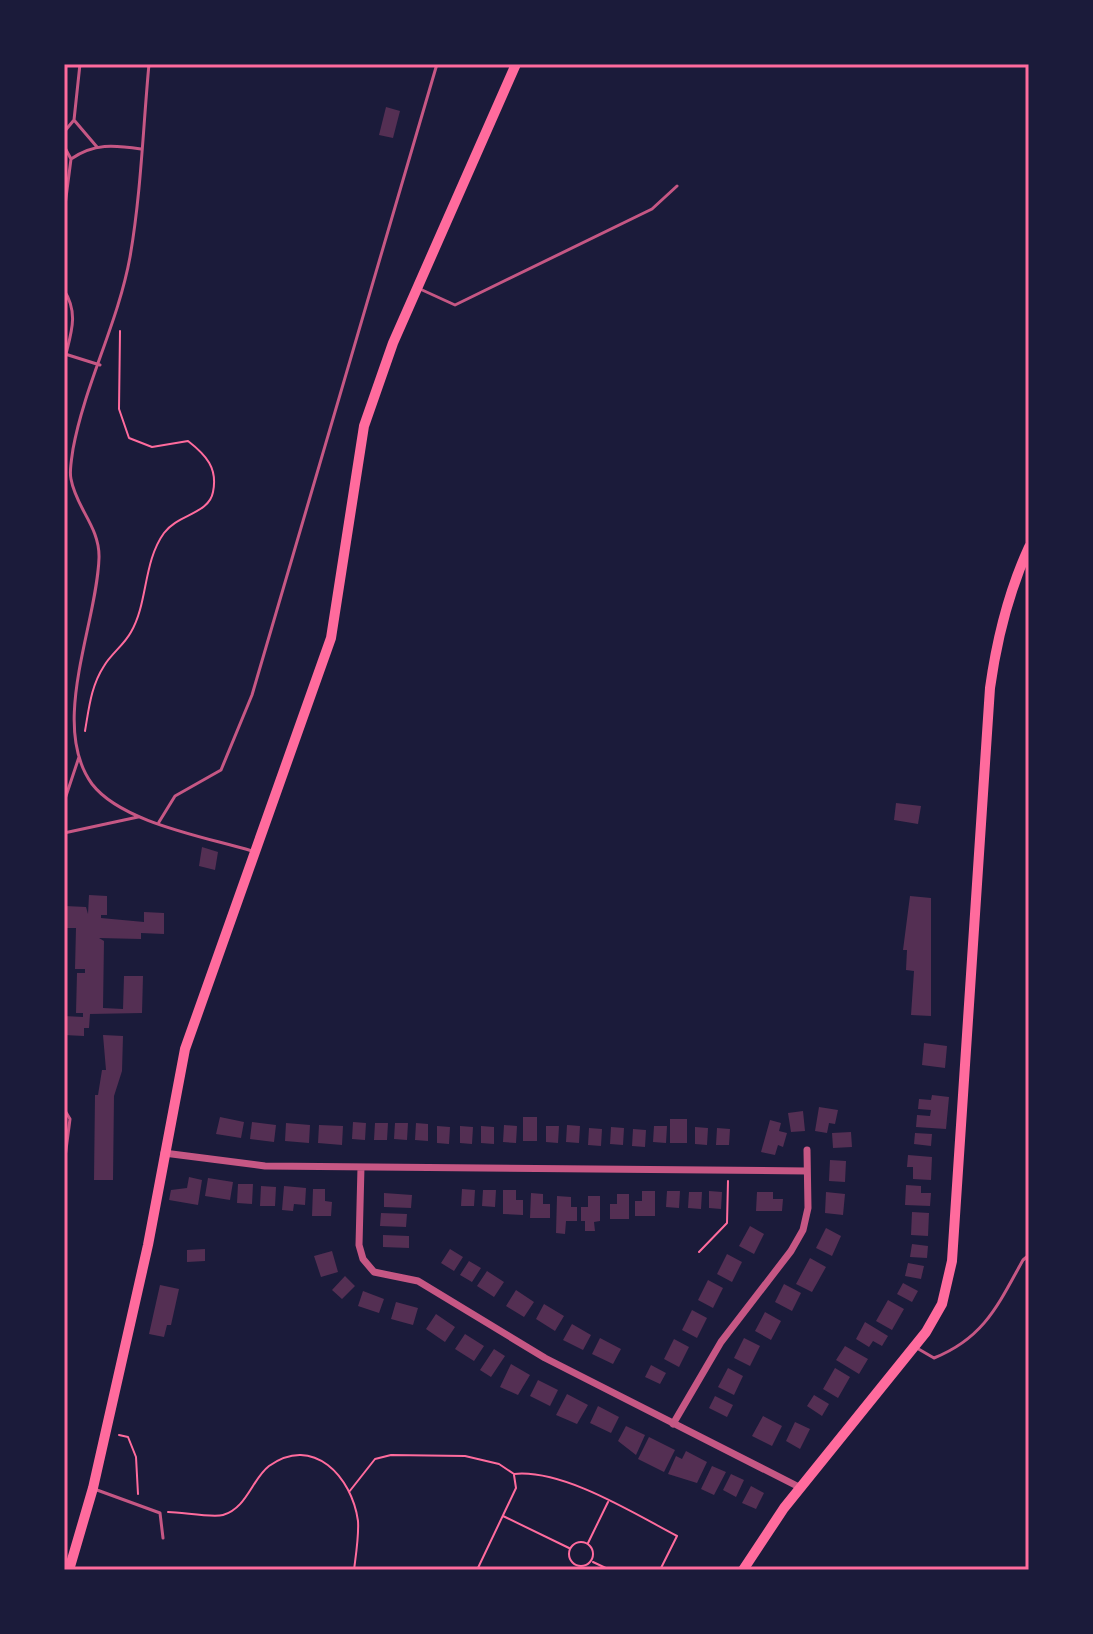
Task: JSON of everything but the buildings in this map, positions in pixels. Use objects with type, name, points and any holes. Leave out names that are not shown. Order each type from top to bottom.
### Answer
[{"type":"main road","points":[[69,1570],[93,1488],[148,1245],[185,1049],[331,638],[364,426],[418,288],[516,64]]},
{"type":"main road","points":[[743,1570],[801,1488],[915,1347],[942,1304],[952,1261],[987,712],[996,640],[1012,586],[1029,547]]},
{"type":"street","points":[[673,1424],[721,1342],[791,1251],[803,1230],[808,1208],[807,1150]]},
{"type":"street","points":[[164,1153],[265,1166],[807,1171]]},
{"type":"street","points":[[361,1167],[359,1245],[363,1259],[374,1272],[418,1281],[545,1358],[801,1488]]},
{"type":"lane","points":[[64,132],[74,120],[80,64]]},
{"type":"lane","points":[[149,64],[130,256],[115,319],[74,448],[71,479],[94,528],[99,555],[75,701],[80,755],[91,783],[113,804],[141,817],[254,852]]},
{"type":"lane","points":[[159,822],[175,796],[221,770],[252,695],[437,64]]},
{"type":"lane","points":[[74,120],[97,147]]},
{"type":"lane","points":[[71,159],[87,148],[112,144],[141,149]]},
{"type":"lane","points":[[64,146],[71,159],[64,213]]},
{"type":"lane","points":[[418,288],[455,305],[652,209],[677,186]]},
{"type":"lane","points":[[64,290],[71,301],[74,322],[65,354],[100,365]]},
{"type":"lane","points":[[64,479],[71,479]]},
{"type":"lane","points":[[64,802],[80,755]]},
{"type":"lane","points":[[64,833],[141,817]]},
{"type":"lane","points":[[64,1109],[70,1119],[64,1165]]},
{"type":"lane","points":[[915,1347],[934,1358],[959,1348],[986,1326],[1029,1255]]},
{"type":"lane","points":[[93,1488],[160,1513],[163,1538]]},
{"type":"path","points":[[80,755],[93,688],[104,665],[132,631],[159,539],[173,520],[198,512],[213,496],[215,472],[204,453],[188,441],[152,447],[129,438],[119,409],[123,336],[115,319]]},
{"type":"path","points":[[699,1252],[727,1223],[728,1170]]},
{"type":"path","points":[[119,1435],[128,1437],[133,1446],[139,1503]]},
{"type":"path","points":[[160,1513],[222,1515],[249,1495],[269,1467],[293,1454],[321,1457],[337,1472],[349,1492],[358,1523],[354,1570]]},
{"type":"path","points":[[349,1492],[375,1459],[391,1455],[465,1456],[499,1464],[514,1474],[535,1472],[608,1501],[677,1536],[660,1570]]},
{"type":"path","points":[[477,1570],[516,1488],[514,1474]]},
{"type":"path","points":[[587,1544],[608,1501]]},
{"type":"path","points":[[502,1515],[570,1548]]},
{"type":"path","points":[[570,1548],[580,1542],[587,1544],[592,1550],[591,1561]]},
{"type":"path","points":[[570,1548],[569,1556],[575,1565],[582,1567],[591,1561]]},
{"type":"path","points":[[591,1561],[610,1570]]},
{"type":"path","points":[[572,1570],[575,1565]]}]
